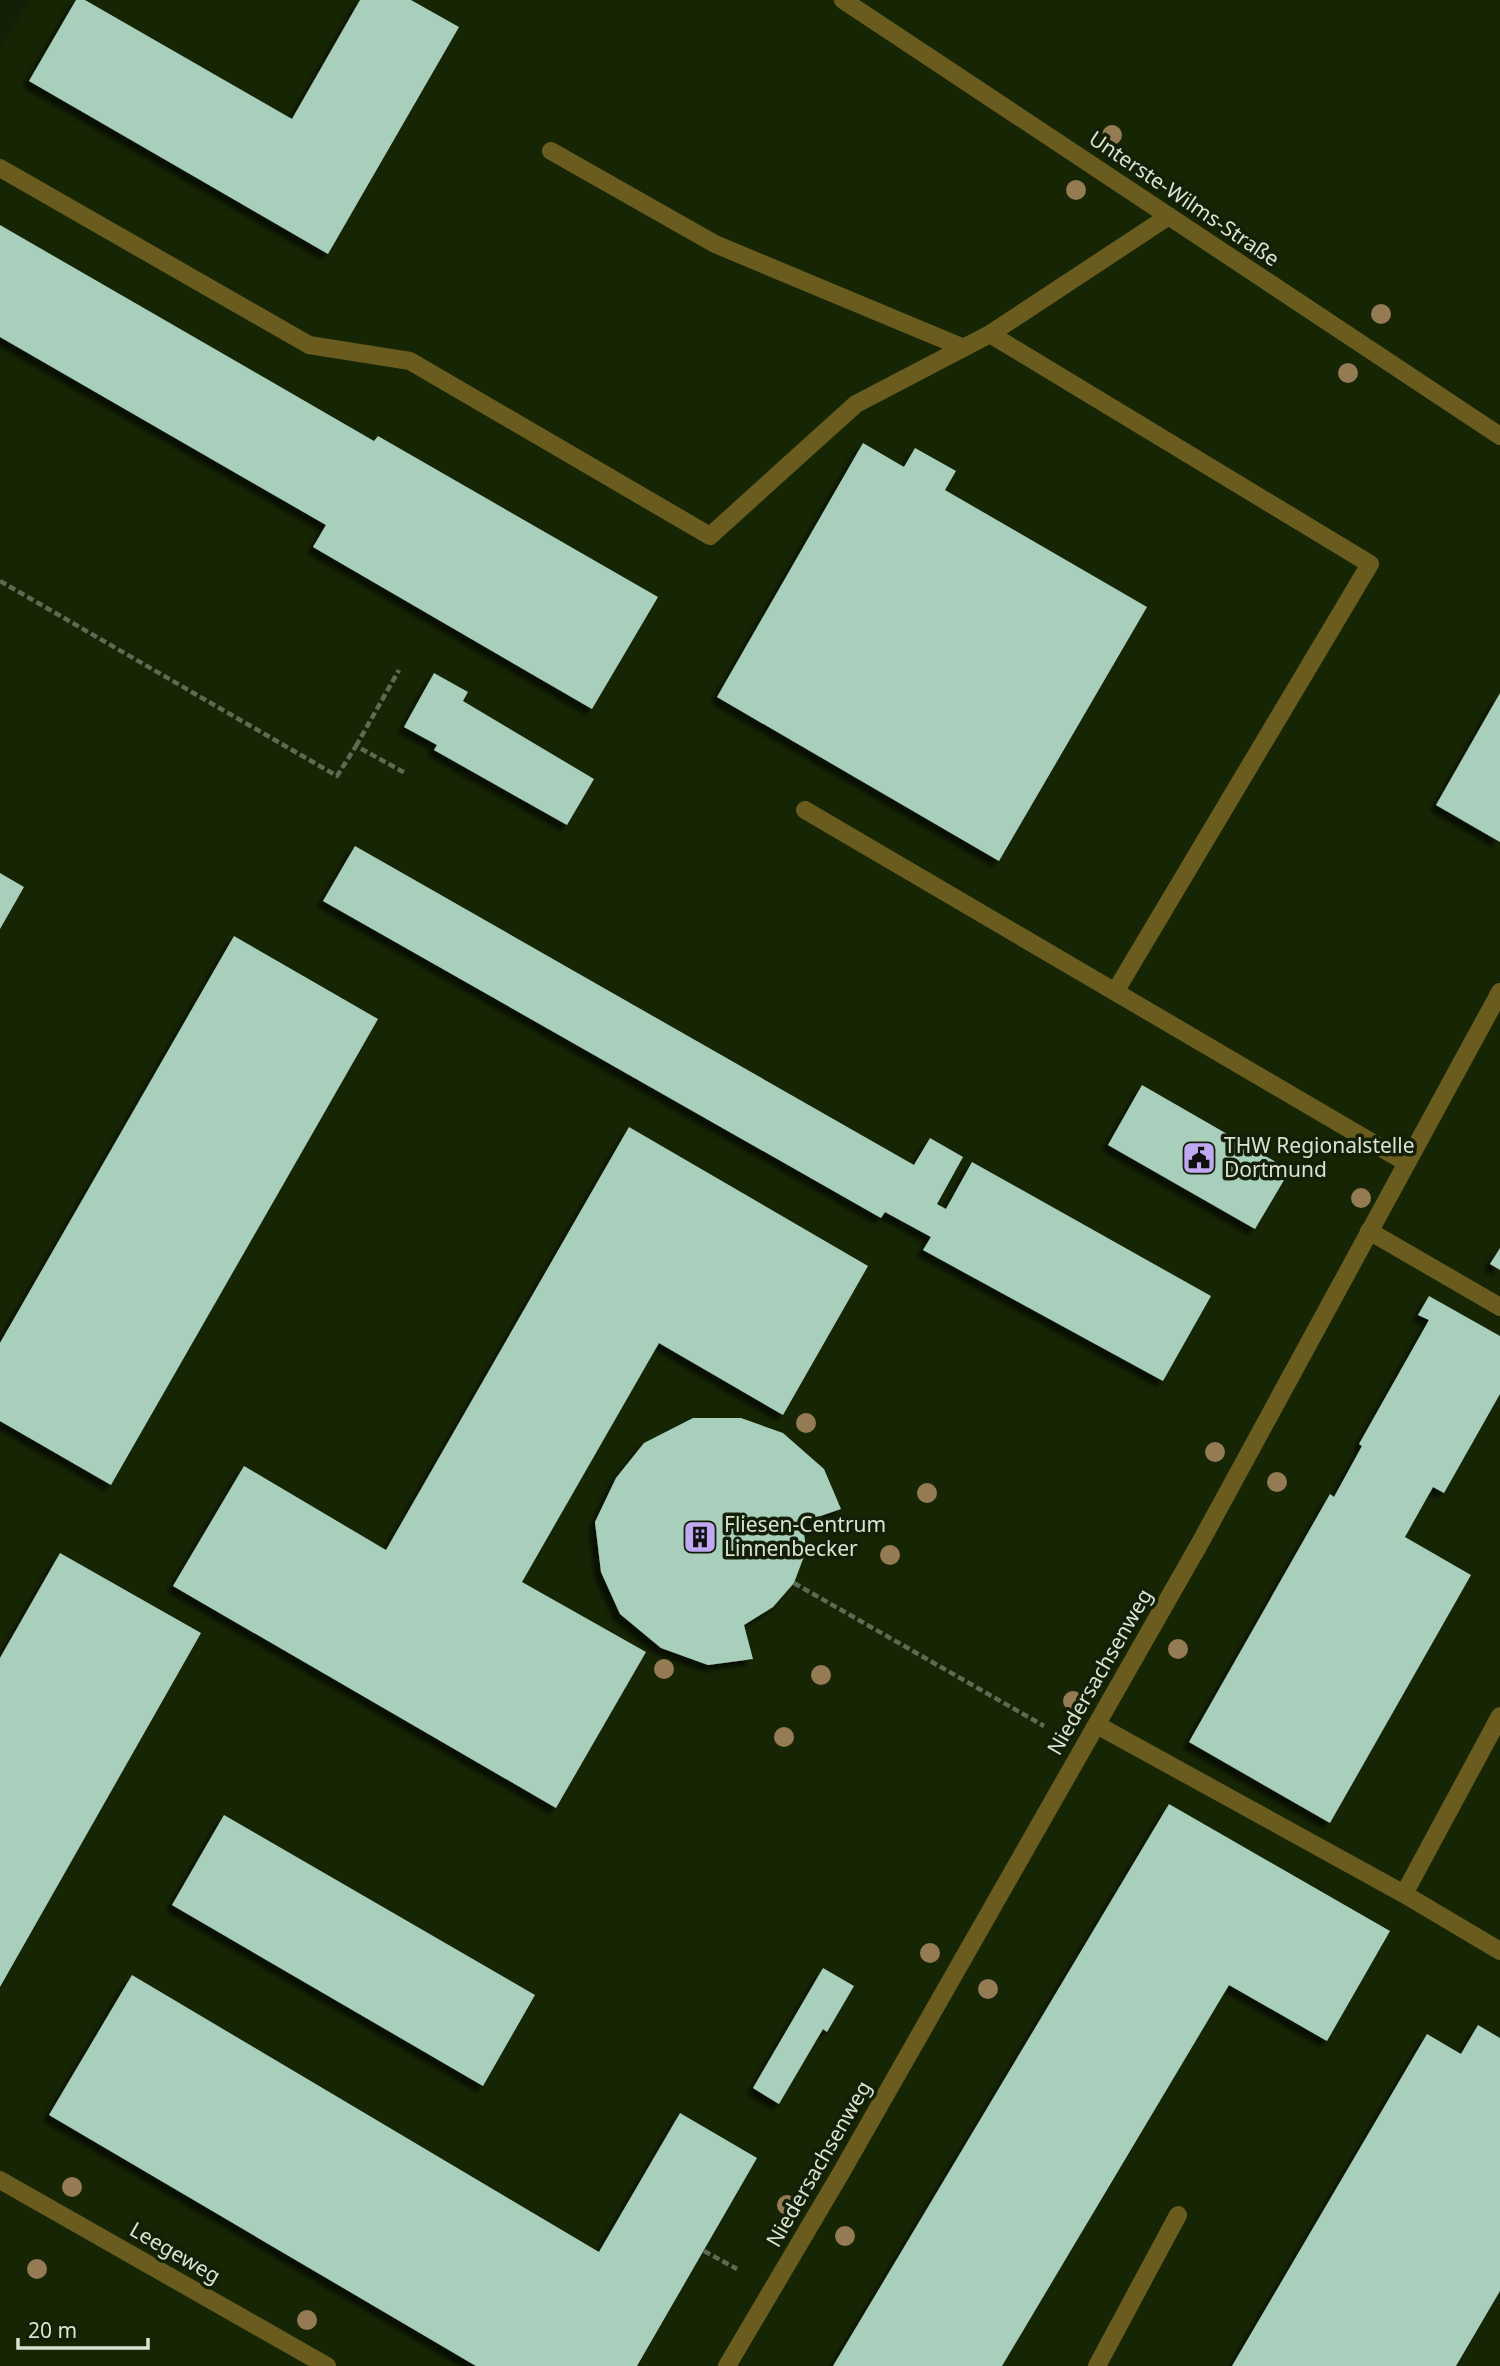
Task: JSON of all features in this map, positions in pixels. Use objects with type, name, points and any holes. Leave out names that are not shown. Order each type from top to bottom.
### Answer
[{"type":"street","name":"Unterste-Wilms-Straße","points":[[843,0],[1500,436]]},
{"type":"street","points":[[551,151],[715,244],[964,348]]},
{"type":"street","points":[[0,168],[309,345],[410,361],[710,536],[856,404],[990,334],[1169,216]]},
{"type":"street","points":[[990,334],[1370,564],[1115,992]]},
{"type":"street","points":[[806,810],[1407,1163]]},
{"type":"street","name":"Niedersachsenweg","points":[[727,2366],[841,2174],[1200,1543],[1500,992]]},
{"type":"street","points":[[1369,1231],[1500,1307]]},
{"type":"street","points":[[1404,1894],[1500,1716]]},
{"type":"street","points":[[1097,1725],[1404,1894],[1500,1951]]},
{"type":"street","name":"Leegeweg","points":[[0,2180],[327,2366]]},
{"type":"street","points":[[1097,2366],[1178,2215]]},
{"type":"path","points":[[0,581],[337,776],[399,670]]},
{"type":"path","points":[[356,746],[407,774]]},
{"type":"path","points":[[794,1583],[1044,1726]]},
{"type":"path","points":[[704,2251],[737,2269]]},
{"type":"shaded area","points":[[30,0],[1500,0],[1500,2366],[0,2366],[0,49]]},
{"type":"building","points":[[76,0],[85,0],[292,119],[360,0],[411,0],[459,27],[328,254],[29,81]]},
{"type":"building","points":[[0,225],[374,441],[378,436],[658,597],[592,709],[313,547],[326,525],[0,337]]},
{"type":"building","points":[[863,443],[904,467],[915,448],[956,471],[945,490],[1147,607],[999,861],[717,697]]},
{"type":"building","points":[[434,673],[468,692],[463,701],[594,779],[567,825],[434,750],[437,745],[404,727]]},
{"type":"building","points":[[1500,693],[1500,842],[1436,805]]},
{"type":"building","points":[[355,846],[914,1165],[930,1138],[963,1157],[937,1204],[946,1209],[972,1162],[1211,1296],[1163,1381],[923,1250],[931,1237],[885,1212],[881,1218],[323,901]]},
{"type":"building","points":[[0,873],[24,887],[0,929]]},
{"type":"building","points":[[234,936],[378,1019],[111,1485],[0,1421],[0,1343]]},
{"type":"building","name":"THW Regionalstelle Dortmund","points":[[1142,1085],[1290,1170],[1255,1229],[1108,1145]]},
{"type":"building","points":[[629,1127],[868,1266],[783,1415],[659,1343],[522,1582],[646,1652],[556,1808],[173,1586],[244,1466],[386,1550]]},
{"type":"building","points":[[1500,1248],[1500,1270],[1490,1264]]},
{"type":"building","points":[[1429,1296],[1500,1336],[1500,1394],[1444,1493],[1433,1487],[1405,1537],[1471,1575],[1330,1823],[1189,1742],[1330,1494],[1334,1497],[1362,1446],[1359,1444],[1429,1320],[1418,1315]]},
{"type":"building","name":"Fliesen-Centrum Linnenbecker","points":[[693,1418],[741,1418],[783,1433],[824,1469],[841,1509],[803,1522],[806,1551],[794,1583],[773,1607],[744,1625],[753,1659],[708,1665],[661,1648],[620,1614],[601,1572],[595,1522],[616,1478],[644,1443]]},
{"type":"building","points":[[60,1553],[201,1633],[0,1987],[0,1658]]},
{"type":"building","points":[[1169,1804],[1390,1931],[1327,2041],[1229,1985],[1002,2366],[833,2366]]},
{"type":"building","points":[[224,1815],[535,1995],[483,2086],[172,1905]]},
{"type":"building","points":[[823,1968],[854,1986],[827,2032],[823,2029],[779,2104],[753,2088]]},
{"type":"building","points":[[132,1975],[599,2252],[680,2113],[757,2158],[637,2366],[476,2366],[49,2115]]},
{"type":"building","points":[[1478,2025],[1500,2038],[1500,2291],[1456,2366],[1232,2366],[1427,2034],[1461,2054]]},
{"type":"place","name":"THW Regionalstelle Dortmund","points":[[1199,1158]]},
{"type":"place","name":"Fliesen-Centrum Linnenbecker","points":[[700,1537]]}]
